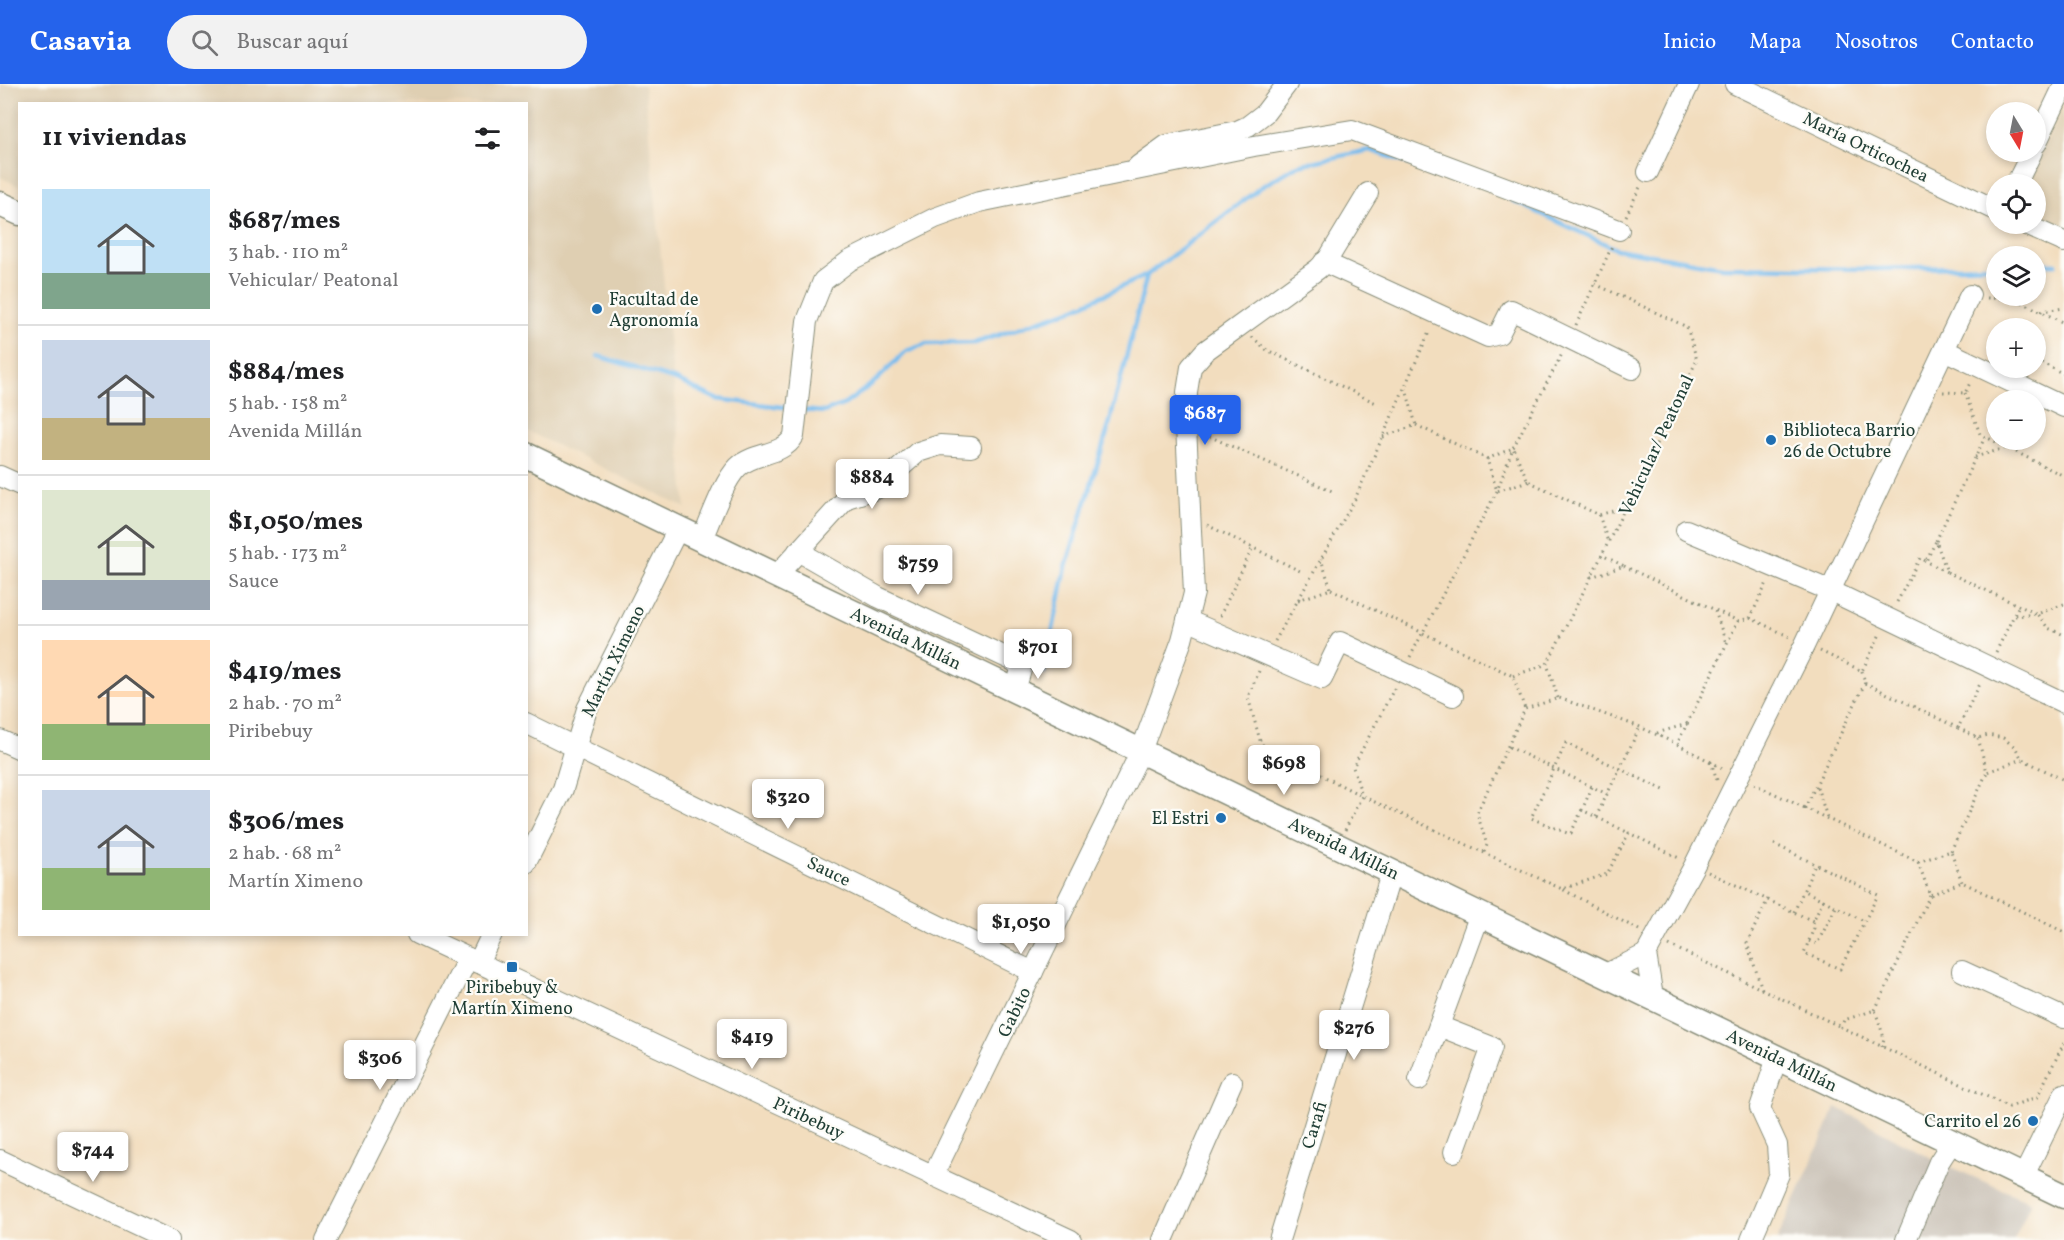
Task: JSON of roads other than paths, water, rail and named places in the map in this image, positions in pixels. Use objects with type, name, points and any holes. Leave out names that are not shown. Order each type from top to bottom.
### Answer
[{"type":"main road","points":[[0,204],[18,212]]},
{"type":"main road","name":"Avenida Millán","points":[[528,456],[2064,1196]]},
{"type":"street","points":[[1134,170],[1167,145],[1237,131],[1248,126],[1265,113],[1287,84]]},
{"type":"street","points":[[1648,172],[1689,84]]},
{"type":"street","name":"María Orticochea","points":[[1735,84],[1986,205]]},
{"type":"street","points":[[2046,123],[2064,85]]},
{"type":"street","points":[[702,538],[737,468],[754,457],[787,445],[794,436],[799,408],[807,321],[823,281],[849,261],[935,218],[979,202],[1134,170],[1352,130],[1621,225]]},
{"type":"street","points":[[1141,751],[1187,620],[1194,593],[1186,426],[1187,392],[1191,367],[1205,351],[1308,278],[1324,262],[1368,193]]},
{"type":"street","points":[[2046,234],[2064,242]]},
{"type":"street","points":[[1324,262],[1488,337],[1499,334],[1511,310],[1632,369]]},
{"type":"street","points":[[1606,974],[1650,946],[1694,866],[1831,591],[1970,295]]},
{"type":"street","points":[[1944,350],[2064,407]]},
{"type":"street","points":[[777,575],[814,537],[847,498],[876,489],[918,452],[940,445],[971,447]]},
{"type":"street","points":[[0,476],[18,484]]},
{"type":"street","name":"Martín Ximeno","points":[[528,859],[563,789],[578,747],[587,709],[679,527]]},
{"type":"street","points":[[1686,530],[1831,591],[2064,703]]},
{"type":"street","points":[[798,551],[878,597],[1016,662],[1021,670],[1015,691]]},
{"type":"street","points":[[1187,620],[1322,679],[1340,642],[1453,696]]},
{"type":"street","name":"Sauce","points":[[528,724],[1033,972]]},
{"type":"street","points":[[0,740],[18,748]]},
{"type":"street","name":"Gabito","points":[[933,1176],[1141,751]]},
{"type":"street","name":"Carafi","points":[[1279,1240],[1392,871]]},
{"type":"street","points":[[1419,1080],[1480,914]]},
{"type":"street","name":"Piribebuy","points":[[421,936],[1071,1240]]},
{"type":"street","points":[[326,1240],[473,961],[491,936]]},
{"type":"street","points":[[1650,946],[1653,997]]},
{"type":"street","points":[[1962,971],[2064,1018]]},
{"type":"street","points":[[1439,1026],[1492,1047],[1454,1152]]},
{"type":"street","points":[[1751,1240],[1779,1174],[1777,1145],[1760,1108],[1777,1058]]},
{"type":"street","points":[[1163,1240],[1232,1082]]},
{"type":"street","points":[[2023,1177],[2064,1094]]},
{"type":"street","points":[[1906,1240],[1939,1162],[1952,1142]]},
{"type":"street","points":[[0,1160],[169,1240]]},
{"type":"waterway","points":[[802,410],[824,412],[845,404],[877,380],[906,351],[926,344],[975,343],[1071,310],[1147,275],[1261,187],[1298,165],[1370,150],[1453,178]]},
{"type":"waterway","points":[[1512,200],[1616,249],[1722,267],[1877,269],[1986,266]]},
{"type":"waterway","points":[[2046,264],[2056,264]]},
{"type":"waterway","points":[[1044,672],[1066,567],[1108,429],[1147,275]]},
{"type":"waterway","points":[[598,356],[676,380],[717,399],[791,408]]},
{"type":"place","name":"Facultad de Agronomía","points":[[597,309]]},
{"type":"place","name":"Biblioteca Barrio 26 de Octubre","points":[[1771,440]]},
{"type":"place","name":"El Estri","points":[[1221,818]]},
{"type":"place","name":"Piribebuy & Martín Ximeno","points":[[512,967]]},
{"type":"place","name":"Carrito el 26","points":[[2033,1121]]}]
